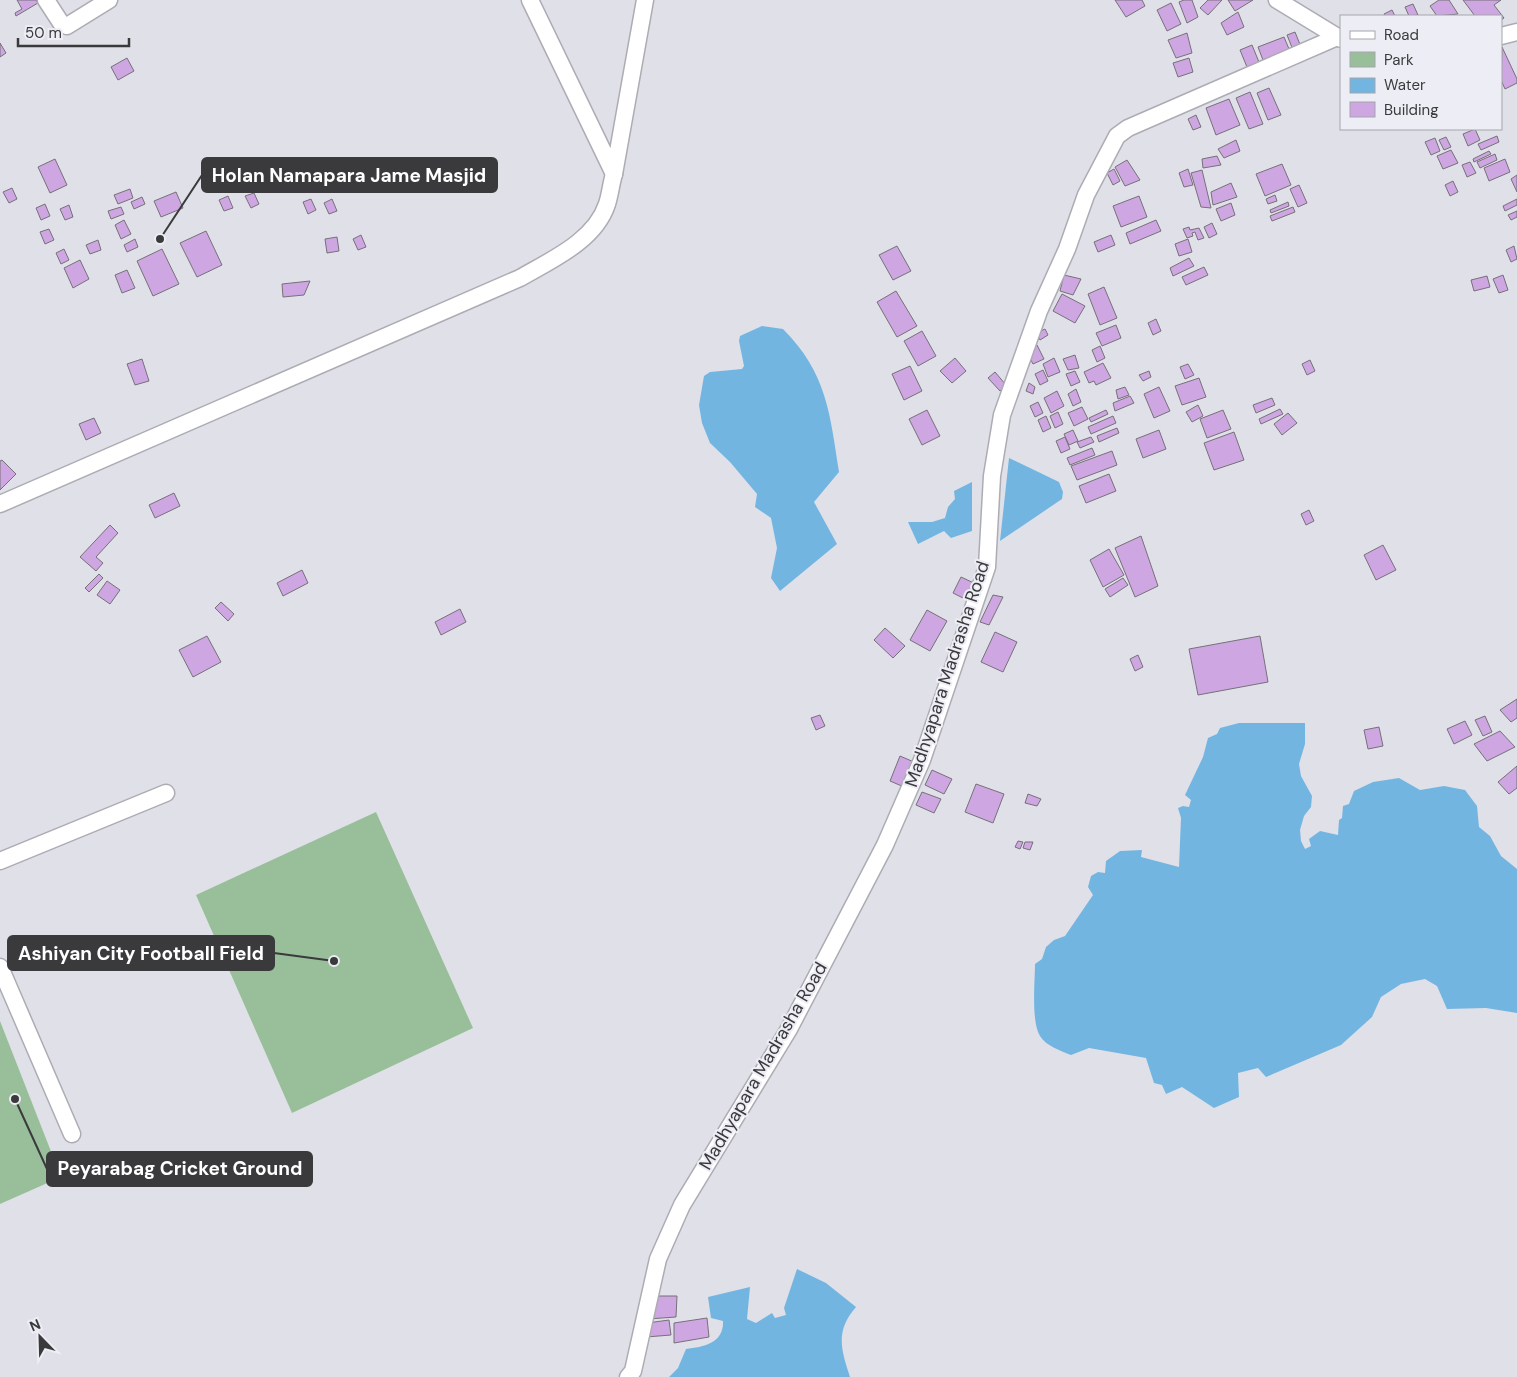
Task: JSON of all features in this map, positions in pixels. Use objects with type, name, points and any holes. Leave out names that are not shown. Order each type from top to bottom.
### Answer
[{"type":"street","points":[[46,0],[60,23],[67,26],[109,0]]},
{"type":"street","points":[[530,0],[614,174]]},
{"type":"street","points":[[0,504],[520,278],[584,238],[597,223],[607,204],[645,0]]},
{"type":"street","points":[[1277,0],[1338,38]]},
{"type":"street","points":[[1502,36],[1517,32]]},
{"type":"street","name":"Madhyapara Madrasha Road","points":[[628,1377],[633,1371],[658,1259],[682,1205],[789,1029],[885,845],[922,760],[987,567],[992,476],[1002,415],[1039,311],[1067,249],[1086,195],[1117,136],[1128,128],[1338,38]]},
{"type":"street","points":[[0,861],[166,793]]},
{"type":"street","points":[[0,967],[72,1134]]},
{"type":"green space","points":[[376,812],[473,1028],[292,1113],[196,895]]},
{"type":"green space","points":[[0,1021],[61,1177],[0,1204]]},
{"type":"water","points":[[762,326],[783,329],[798,345],[818,378],[829,413],[839,472],[814,502],[837,544],[780,591],[771,578],[777,548],[771,518],[755,507],[757,494],[730,462],[710,443],[702,423],[699,405],[704,376],[710,372],[742,369],[744,366],[739,341],[740,336]]},
{"type":"water","points":[[1009,458],[1059,482],[1063,492],[1062,499],[1000,541]]},
{"type":"water","points":[[972,482],[972,531],[951,538],[944,531],[918,544],[908,522],[932,522],[945,518],[948,507],[955,499],[954,491]]},
{"type":"water","points":[[1239,723],[1305,723],[1305,744],[1299,764],[1301,776],[1312,796],[1311,807],[1304,816],[1300,830],[1301,841],[1305,849],[1311,846],[1309,839],[1320,831],[1338,835],[1339,820],[1342,818],[1343,806],[1349,804],[1354,791],[1373,782],[1399,778],[1420,790],[1444,786],[1465,790],[1477,806],[1479,827],[1490,836],[1501,856],[1517,869],[1517,1013],[1486,1008],[1447,1009],[1437,986],[1425,979],[1401,984],[1381,997],[1372,1017],[1341,1045],[1266,1077],[1258,1068],[1238,1073],[1239,1097],[1214,1108],[1182,1087],[1166,1094],[1162,1085],[1154,1083],[1146,1058],[1089,1048],[1071,1055],[1054,1048],[1043,1040],[1035,1021],[1035,964],[1042,959],[1046,947],[1054,940],[1065,936],[1093,895],[1088,887],[1091,876],[1098,872],[1105,873],[1106,861],[1120,851],[1142,850],[1141,857],[1179,867],[1181,818],[1178,808],[1183,806],[1189,807],[1191,800],[1185,795],[1203,757],[1208,738],[1217,734],[1220,728]]},
{"type":"water","points":[[797,1269],[826,1283],[856,1307],[849,1316],[842,1332],[842,1349],[850,1377],[669,1377],[678,1368],[686,1349],[706,1345],[720,1334],[723,1321],[711,1318],[708,1297],[750,1287],[747,1319],[756,1323],[772,1313],[775,1318],[786,1315],[784,1308]]},
{"type":"building","points":[[17,0],[36,0],[38,3],[16,16],[15,13],[22,9]]},
{"type":"building","points":[[1115,0],[1142,0],[1145,6],[1126,17]]},
{"type":"building","points":[[1192,0],[1198,17],[1187,23],[1179,2]]},
{"type":"building","points":[[1208,0],[1222,0],[1208,15],[1200,8]]},
{"type":"building","points":[[1228,0],[1253,0],[1235,11]]},
{"type":"building","points":[[1439,0],[1449,0],[1458,14],[1436,15],[1430,6]]},
{"type":"building","points":[[1463,0],[1501,0],[1494,5],[1502,15],[1474,15]]},
{"type":"building","points":[[1171,3],[1181,24],[1167,31],[1157,10]]},
{"type":"building","points":[[1413,4],[1418,15],[1409,15],[1405,7]]},
{"type":"building","points":[[1392,10],[1394,15],[1384,15]]},
{"type":"building","points":[[1238,12],[1244,27],[1227,35],[1221,23]]},
{"type":"building","points":[[1295,32],[1301,47],[1293,50],[1287,35]]},
{"type":"building","points":[[1187,33],[1192,53],[1176,58],[1168,40]]},
{"type":"building","points":[[1284,37],[1289,49],[1263,60],[1258,47]]},
{"type":"building","points":[[0,43],[6,53],[0,57]]},
{"type":"building","points":[[1252,45],[1261,67],[1249,72],[1240,50]]},
{"type":"building","points":[[1502,47],[1517,79],[1517,83],[1505,89],[1502,82]]},
{"type":"building","points":[[127,58],[134,71],[118,80],[111,67]]},
{"type":"building","points":[[1189,58],[1193,72],[1178,77],[1173,63]]},
{"type":"building","points":[[1269,88],[1281,115],[1268,120],[1257,93]]},
{"type":"building","points":[[1250,92],[1263,124],[1249,129],[1236,98]]},
{"type":"building","points":[[1229,99],[1240,125],[1216,135],[1206,108]]},
{"type":"building","points":[[1196,115],[1201,127],[1193,130],[1188,119]]},
{"type":"building","points":[[1475,130],[1480,140],[1468,146],[1463,134]]},
{"type":"building","points":[[1497,136],[1499,142],[1481,150],[1478,144]]},
{"type":"building","points":[[1446,137],[1451,147],[1444,150],[1439,140]]},
{"type":"building","points":[[1435,138],[1440,151],[1431,155],[1425,142]]},
{"type":"building","points":[[1236,140],[1240,151],[1224,158],[1218,149]]},
{"type":"building","points":[[1451,150],[1458,163],[1443,169],[1437,156]]},
{"type":"building","points":[[1489,151],[1491,154],[1474,162],[1473,159]]},
{"type":"building","points":[[1495,154],[1497,160],[1480,168],[1477,162]]},
{"type":"building","points":[[1217,156],[1221,165],[1203,168],[1202,159]]},
{"type":"building","points":[[55,159],[67,185],[50,193],[38,167]]},
{"type":"building","points":[[1505,159],[1510,172],[1489,181],[1484,168]]},
{"type":"building","points":[[1127,160],[1140,180],[1125,186],[1115,167]]},
{"type":"building","points":[[1470,162],[1476,173],[1467,177],[1462,165]]},
{"type":"building","points":[[1282,164],[1291,185],[1265,196],[1256,174]]},
{"type":"building","points":[[1114,169],[1120,181],[1113,185],[1107,173]]},
{"type":"building","points":[[1188,169],[1193,185],[1184,187],[1179,173]]},
{"type":"building","points":[[1202,170],[1211,208],[1201,207],[1191,173]]},
{"type":"building","points":[[1517,175],[1517,192],[1511,179]]},
{"type":"building","points":[[1453,181],[1458,192],[1450,196],[1445,185]]},
{"type":"building","points":[[1231,183],[1237,197],[1213,205],[1211,192]]},
{"type":"building","points":[[1299,185],[1307,203],[1298,207],[1290,189]]},
{"type":"building","points":[[12,188],[17,199],[9,203],[3,192]]},
{"type":"building","points":[[130,189],[133,198],[118,204],[114,195]]},
{"type":"building","points":[[176,192],[183,208],[161,217],[154,201]]},
{"type":"building","points":[[254,193],[259,204],[251,208],[245,196]]},
{"type":"building","points":[[1275,195],[1277,201],[1268,204],[1266,199]]},
{"type":"building","points":[[228,196],[233,208],[224,211],[219,200]]},
{"type":"building","points":[[1139,196],[1147,217],[1121,227],[1113,206]]},
{"type":"building","points":[[142,197],[145,204],[134,209],[131,202]]},
{"type":"building","points":[[311,199],[316,210],[308,214],[303,202]]},
{"type":"building","points":[[332,199],[337,211],[329,214],[324,203]]},
{"type":"building","points":[[1517,199],[1517,205],[1505,211],[1503,206]]},
{"type":"building","points":[[1288,202],[1289,206],[1271,213],[1270,210]]},
{"type":"building","points":[[1231,203],[1235,215],[1221,221],[1216,209]]},
{"type":"building","points":[[45,204],[50,216],[41,220],[36,208]]},
{"type":"building","points":[[69,205],[73,217],[65,220],[60,209]]},
{"type":"building","points":[[121,207],[124,214],[111,219],[108,211]]},
{"type":"building","points":[[1293,207],[1295,212],[1272,221],[1270,216]]},
{"type":"building","points":[[1517,211],[1517,217],[1511,220],[1508,215]]},
{"type":"building","points":[[124,220],[131,234],[121,239],[115,225]]},
{"type":"building","points":[[1156,220],[1161,231],[1130,244],[1126,233]]},
{"type":"building","points":[[1212,223],[1217,234],[1209,238],[1204,227]]},
{"type":"building","points":[[1189,227],[1190,230],[1199,228],[1204,238],[1198,240],[1195,232],[1192,233],[1193,236],[1187,238],[1183,229]]},
{"type":"building","points":[[49,229],[54,240],[45,244],[40,232]]},
{"type":"building","points":[[206,231],[222,265],[197,277],[180,243]]},
{"type":"building","points":[[361,235],[366,247],[358,250],[353,239]]},
{"type":"building","points":[[1111,235],[1115,245],[1098,252],[1094,242]]},
{"type":"building","points":[[337,237],[339,251],[327,253],[325,239]]},
{"type":"building","points":[[135,239],[138,247],[127,252],[124,245]]},
{"type":"building","points":[[1188,239],[1192,252],[1179,256],[1175,244]]},
{"type":"building","points":[[98,240],[101,250],[90,254],[86,245]]},
{"type":"building","points":[[897,246],[911,271],[893,280],[879,255]]},
{"type":"building","points":[[1514,246],[1517,259],[1511,262],[1506,250]]},
{"type":"building","points":[[64,249],[69,260],[61,264],[56,253]]},
{"type":"building","points":[[162,249],[179,284],[153,296],[137,261]]},
{"type":"building","points":[[1189,258],[1194,266],[1173,276],[1170,268]]},
{"type":"building","points":[[80,260],[89,279],[73,288],[64,268]]},
{"type":"building","points":[[1204,267],[1208,275],[1186,285],[1182,277]]},
{"type":"building","points":[[127,270],[135,288],[122,293],[115,275]]},
{"type":"building","points":[[1064,275],[1081,279],[1073,295],[1060,291]]},
{"type":"building","points":[[1503,275],[1508,290],[1499,293],[1493,279]]},
{"type":"building","points":[[1487,276],[1490,287],[1474,291],[1471,280]]},
{"type":"building","points":[[310,281],[304,295],[283,297],[282,284]]},
{"type":"building","points":[[1104,287],[1117,318],[1100,325],[1088,294]]},
{"type":"building","points":[[896,291],[917,326],[897,337],[877,302]]},
{"type":"building","points":[[1062,294],[1085,306],[1075,323],[1053,311]]},
{"type":"building","points":[[1156,319],[1161,331],[1153,335],[1148,323]]},
{"type":"building","points":[[1116,325],[1121,338],[1102,346],[1096,333]]},
{"type":"building","points":[[1045,329],[1048,335],[1040,340],[1036,333]]},
{"type":"building","points":[[922,331],[936,356],[918,366],[904,341]]},
{"type":"building","points":[[1037,345],[1044,359],[1033,364],[1026,351]]},
{"type":"building","points":[[1100,346],[1105,358],[1097,362],[1092,350]]},
{"type":"building","points":[[1075,355],[1079,368],[1068,370],[1063,359]]},
{"type":"building","points":[[955,358],[966,371],[952,383],[940,371]]},
{"type":"building","points":[[1054,358],[1060,372],[1048,377],[1043,364]]},
{"type":"building","points":[[142,359],[149,381],[135,385],[127,364]]},
{"type":"building","points":[[1310,360],[1315,371],[1307,375],[1302,364]]},
{"type":"building","points":[[1103,363],[1111,378],[1096,385],[1094,381],[1089,383],[1084,372]]},
{"type":"building","points":[[1188,364],[1194,375],[1185,379],[1180,367]]},
{"type":"building","points":[[910,366],[922,391],[904,400],[892,374]]},
{"type":"building","points":[[1043,370],[1048,381],[1040,385],[1035,374]]},
{"type":"building","points":[[1075,371],[1080,382],[1071,386],[1066,374]]},
{"type":"building","points":[[1149,371],[1151,377],[1143,381],[1139,375]]},
{"type":"building","points":[[995,372],[1006,385],[1000,391],[988,378]]},
{"type":"building","points":[[1199,378],[1206,397],[1182,405],[1175,386]]},
{"type":"building","points":[[1029,383],[1035,387],[1033,394],[1026,391]]},
{"type":"building","points":[[1125,387],[1129,395],[1118,399],[1116,390]]},
{"type":"building","points":[[1159,387],[1170,411],[1154,418],[1144,394]]},
{"type":"building","points":[[1076,389],[1081,402],[1073,406],[1068,394]]},
{"type":"building","points":[[1057,391],[1064,406],[1051,413],[1044,398]]},
{"type":"building","points":[[1130,396],[1134,403],[1115,411],[1113,403]]},
{"type":"building","points":[[1272,398],[1275,405],[1256,413],[1253,405]]},
{"type":"building","points":[[1038,402],[1043,413],[1035,417],[1030,406]]},
{"type":"building","points":[[1198,405],[1203,416],[1192,422],[1186,412]]},
{"type":"building","points":[[1082,407],[1088,419],[1074,426],[1068,413]]},
{"type":"building","points":[[1280,409],[1283,414],[1261,424],[1259,419]]},
{"type":"building","points":[[927,410],[940,436],[922,445],[909,419]]},
{"type":"building","points":[[1106,410],[1108,414],[1091,422],[1089,418]]},
{"type":"building","points":[[1223,410],[1231,429],[1207,438],[1200,419]]},
{"type":"building","points":[[1058,412],[1063,424],[1055,428],[1050,416]]},
{"type":"building","points":[[1288,413],[1297,423],[1282,435],[1274,424]]},
{"type":"building","points":[[1046,416],[1051,428],[1043,432],[1038,420]]},
{"type":"building","points":[[1113,416],[1116,423],[1091,434],[1088,427]]},
{"type":"building","points":[[94,418],[101,433],[86,440],[79,424]]},
{"type":"building","points":[[1117,428],[1119,433],[1099,442],[1097,436]]},
{"type":"building","points":[[1073,430],[1078,441],[1069,445],[1064,434]]},
{"type":"building","points":[[1159,430],[1166,449],[1143,458],[1136,439]]},
{"type":"building","points":[[1234,432],[1244,460],[1214,470],[1204,443]]},
{"type":"building","points":[[1065,437],[1070,449],[1061,453],[1056,441]]},
{"type":"building","points":[[1091,437],[1094,442],[1080,448],[1077,442]]},
{"type":"building","points":[[1092,448],[1095,455],[1070,465],[1067,458]]},
{"type":"building","points":[[1112,451],[1117,465],[1077,480],[1071,466]]},
{"type":"building","points":[[2,460],[16,474],[0,490],[0,461]]},
{"type":"building","points":[[1109,474],[1116,491],[1086,503],[1079,486]]},
{"type":"building","points":[[174,493],[180,506],[155,518],[149,505]]},
{"type":"building","points":[[1309,510],[1314,521],[1306,525],[1301,514]]},
{"type":"building","points":[[110,525],[118,533],[96,557],[103,563],[96,571],[80,557]]},
{"type":"building","points":[[1141,536],[1158,586],[1135,597],[1115,548]]},
{"type":"building","points":[[1383,545],[1396,570],[1376,580],[1364,555]]},
{"type":"building","points":[[1109,549],[1124,575],[1103,587],[1090,560]]},
{"type":"building","points":[[302,570],[308,583],[283,596],[277,583]]},
{"type":"building","points":[[99,574],[103,578],[89,592],[85,588]]},
{"type":"building","points":[[961,577],[976,584],[967,600],[953,593]]},
{"type":"building","points":[[1123,578],[1128,585],[1110,597],[1105,589]]},
{"type":"building","points":[[107,581],[120,590],[110,604],[97,595]]},
{"type":"building","points":[[993,595],[1003,597],[989,625],[980,622]]},
{"type":"building","points":[[221,602],[234,614],[228,621],[215,608]]},
{"type":"building","points":[[460,609],[466,622],[441,635],[435,622]]},
{"type":"building","points":[[927,610],[947,621],[930,651],[910,640]]},
{"type":"building","points":[[885,628],[905,646],[893,658],[874,640]]},
{"type":"building","points":[[995,632],[1017,642],[1003,672],[981,662]]},
{"type":"building","points":[[207,636],[221,662],[193,677],[179,650]]},
{"type":"building","points":[[1260,636],[1268,682],[1198,695],[1189,649]]},
{"type":"building","points":[[1138,655],[1143,667],[1135,671],[1130,659]]},
{"type":"building","points":[[1517,699],[1517,718],[1511,722],[1500,710]]},
{"type":"building","points":[[820,715],[825,726],[816,730],[811,718]]},
{"type":"building","points":[[1485,716],[1492,732],[1483,736],[1475,720]]},
{"type":"building","points":[[1465,721],[1472,735],[1454,744],[1447,729]]},
{"type":"building","points":[[1379,727],[1383,746],[1368,749],[1364,730]]},
{"type":"building","points":[[1500,731],[1515,747],[1487,761],[1474,744]]},
{"type":"building","points":[[900,756],[914,762],[904,787],[890,781]]},
{"type":"building","points":[[1517,766],[1517,788],[1509,794],[1498,782]]},
{"type":"building","points":[[932,770],[952,779],[944,794],[925,785]]},
{"type":"building","points":[[976,784],[1004,794],[993,823],[965,812]]},
{"type":"building","points":[[922,792],[941,799],[934,813],[916,805]]},
{"type":"building","points":[[1028,794],[1041,799],[1037,806],[1025,803]]},
{"type":"building","points":[[1018,841],[1023,842],[1020,849],[1015,847]]},
{"type":"building","points":[[1025,842],[1033,842],[1030,850],[1023,848]]},
{"type":"building","points":[[652,1296],[677,1296],[676,1317],[648,1319]]},
{"type":"building","points":[[707,1318],[709,1337],[674,1343],[674,1323]]},
{"type":"building","points":[[669,1320],[671,1335],[646,1337],[647,1323]]},
{"type":"place","name":"Holan Namapara Jame Masjid","points":[[160,239]]},
{"type":"place","name":"Ashiyan City Football Field","points":[[334,961]]},
{"type":"place","name":"Peyarabag Cricket Ground","points":[[15,1099]]}]
